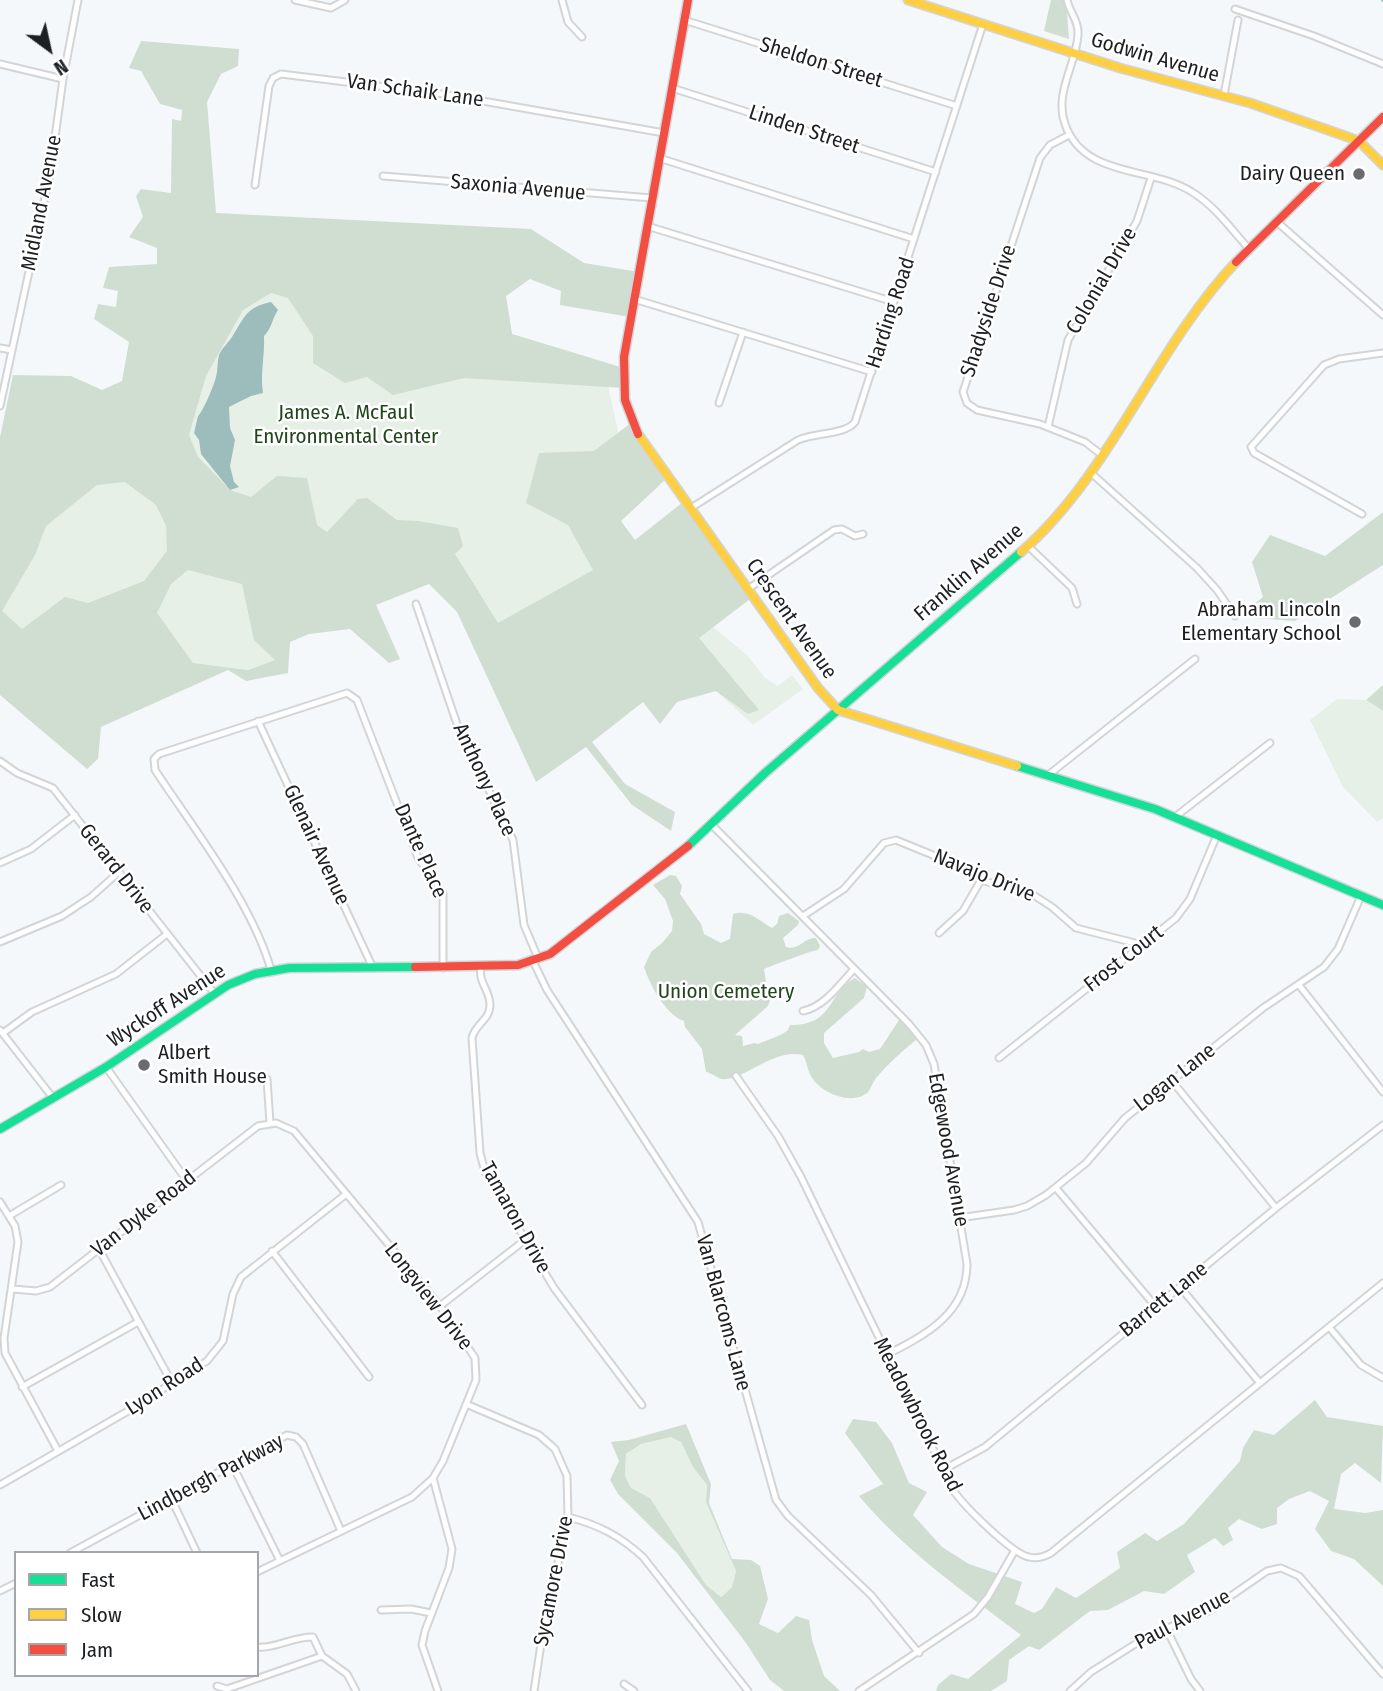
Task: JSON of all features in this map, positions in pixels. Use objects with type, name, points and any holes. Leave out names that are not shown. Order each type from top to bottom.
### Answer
[{"type":"main road","name":"Crescent Avenue","points":[[688,0],[622,370],[628,410],[643,444],[818,688],[838,710],[1131,800],[1383,905]]},
{"type":"main road","name":"Godwin Avenue","points":[[908,0],[1120,68],[1224,95],[1359,141],[1383,164]]},
{"type":"main road","name":"Franklin Avenue","points":[[497,967],[536,960],[561,948],[660,871],[755,782],[1028,546],[1056,518],[1090,472],[1162,366],[1197,308],[1222,277],[1383,117]]},
{"type":"main road","name":"Wyckoff Avenue","points":[[0,1129],[106,1067],[214,993],[241,978],[271,970],[497,967]]},
{"type":"street","name":"Midland Avenue","points":[[0,406],[50,174],[63,79],[78,0]]},
{"type":"street","points":[[295,0],[331,8],[345,0]]},
{"type":"street","points":[[562,0],[568,22],[582,37]]},
{"type":"street","points":[[1067,0],[1078,29],[1062,104],[1062,115],[1069,135],[1082,150],[1097,160],[1192,191],[1209,205],[1249,249]]},
{"type":"street","points":[[1235,9],[1314,36],[1383,64]]},
{"type":"street","name":"Sheldon Street","points":[[684,20],[957,106]]},
{"type":"street","points":[[1224,95],[1238,20]]},
{"type":"street","name":"Harding Road","points":[[691,508],[797,440],[816,433],[842,432],[856,420],[983,24]]},
{"type":"street","points":[[0,64],[63,79]]},
{"type":"street","name":"Van Schaik Lane","points":[[254,186],[269,86],[273,78],[281,75],[443,94],[664,133]]},
{"type":"street","name":"Linden Street","points":[[672,88],[936,172]]},
{"type":"street","name":"Shadyside Drive","points":[[1069,135],[1050,145],[1040,158],[964,386],[965,397],[977,410],[1020,418],[1048,427],[1085,442],[1102,455]]},
{"type":"street","points":[[659,158],[914,239]]},
{"type":"street","name":"Saxonia Avenue","points":[[383,176],[652,198]]},
{"type":"street","name":"Colonial Drive","points":[[1048,427],[1068,340],[1137,221],[1151,178]]},
{"type":"street","points":[[1277,222],[1383,315]]},
{"type":"street","points":[[647,226],[894,302]]},
{"type":"street","points":[[634,299],[872,372]]},
{"type":"street","points":[[719,403],[743,332]]},
{"type":"street","points":[[0,348],[12,350]]},
{"type":"street","points":[[1362,514],[1254,453],[1251,447],[1324,365],[1339,359],[1383,353]]},
{"type":"street","points":[[1090,472],[1196,568],[1236,616]]},
{"type":"street","points":[[748,589],[834,530],[842,529],[855,536],[863,534]]},
{"type":"street","points":[[1028,546],[1072,588],[1077,604]]},
{"type":"street","name":"Anthony Place","points":[[416,604],[457,724],[513,839],[524,925],[536,960]]},
{"type":"street","points":[[1047,776],[1195,659]]},
{"type":"street","name":"Dante Place","points":[[258,721],[343,694],[351,694],[357,700],[418,858],[443,893],[443,968]]},
{"type":"street","points":[[258,721],[159,754],[153,763],[254,926],[271,970]]},
{"type":"street","name":"Glenair Avenue","points":[[258,721],[373,968]]},
{"type":"street","points":[[1175,817],[1270,743]]},
{"type":"street","name":"Gerard Drive","points":[[2,762],[17,773],[53,788],[214,993]]},
{"type":"street","points":[[0,863],[31,849],[75,815]]},
{"type":"street","name":"Edgewood Avenue","points":[[712,825],[919,1036],[930,1054],[936,1075],[967,1274],[957,1304],[933,1328],[886,1355]]},
{"type":"street","name":"Frost Court","points":[[999,1058],[1167,926],[1184,908],[1217,835]]},
{"type":"street","name":"Navajo Drive","points":[[803,916],[844,889],[884,843],[892,840],[945,860],[981,880],[1035,896],[1076,928],[1143,945]]},
{"type":"street","points":[[0,942],[62,916],[91,897],[119,872]]},
{"type":"street","points":[[939,933],[963,911],[981,880]]},
{"type":"street","name":"Logan Lane","points":[[959,1218],[1027,1206],[1056,1188],[1097,1152],[1125,1118],[1263,1008],[1324,967],[1338,949],[1361,896]]},
{"type":"street","points":[[53,1098],[1,1032],[32,1012],[116,974],[167,934]]},
{"type":"street","name":"Van Blarcoms Lane","points":[[536,960],[547,990],[698,1222],[776,1500],[788,1516],[872,1595],[919,1653]]},
{"type":"street","name":"Tamaron Drive","points":[[481,967],[480,979],[491,1006],[487,1017],[475,1029],[472,1038],[480,1153],[485,1172],[554,1288],[642,1405]]},
{"type":"street","points":[[803,1011],[810,1010],[828,997],[855,969]]},
{"type":"street","points":[[1300,985],[1383,1092]]},
{"type":"street","points":[[106,1067],[187,1181]]},
{"type":"street","name":"Meadowbrook Road","points":[[736,1076],[790,1156],[953,1490],[968,1509],[1015,1550]]},
{"type":"street","points":[[267,1079],[270,1123]]},
{"type":"street","points":[[1172,1081],[1276,1208]]},
{"type":"street","name":"Van Dyke Road","points":[[13,1289],[36,1291],[50,1287],[258,1126],[270,1123]]},
{"type":"street","name":"Longview Drive","points":[[259,1571],[412,1497],[433,1479],[476,1380],[477,1366],[472,1352],[440,1306],[294,1131],[282,1124],[270,1123]]},
{"type":"street","name":"Barrett Lane","points":[[943,1470],[985,1447],[1276,1208],[1383,1125]]},
{"type":"street","points":[[9,1216],[61,1185]]},
{"type":"street","points":[[1056,1188],[1156,1307]]},
{"type":"street","name":"Lyon Road","points":[[0,1485],[207,1361],[219,1348],[225,1334],[236,1285],[247,1270],[345,1195]]},
{"type":"street","points":[[0,1202],[15,1226],[18,1242],[4,1345],[7,1360],[58,1451]]},
{"type":"street","points":[[440,1306],[525,1240]]},
{"type":"street","points":[[99,1249],[172,1383]]},
{"type":"street","points":[[272,1251],[369,1377]]},
{"type":"street","points":[[858,1689],[919,1653],[974,1614],[988,1597],[1015,1550],[1033,1558],[1051,1553],[1383,1283]]},
{"type":"street","points":[[1180,1287],[1260,1383]]},
{"type":"street","points":[[22,1387],[138,1322]]},
{"type":"street","points":[[1329,1327],[1361,1365],[1383,1378]]},
{"type":"street","name":"Sycamore Drive","points":[[466,1404],[531,1430],[555,1449],[567,1476],[569,1517],[542,1637],[534,1691]]},
{"type":"street","name":"Lindbergh Parkway","points":[[74,1551],[283,1436],[296,1437],[303,1444],[341,1531]]},
{"type":"street","points":[[232,1464],[280,1561]]},
{"type":"street","points":[[433,1479],[452,1549],[450,1568],[431,1613],[422,1645],[438,1691]]},
{"type":"street","points":[[171,1498],[196,1551]]},
{"type":"street","points":[[569,1517],[610,1531],[643,1557],[748,1691]]},
{"type":"street","name":"Paul Avenue","points":[[1070,1691],[1091,1672],[1148,1636],[1209,1611],[1267,1571],[1287,1569],[1299,1576],[1383,1674]]},
{"type":"street","points":[[382,1610],[411,1609],[431,1613]]},
{"type":"street","points":[[1166,1628],[1191,1679],[1200,1691]]},
{"type":"street","points":[[259,1647],[267,1648],[298,1637],[313,1637],[322,1656],[347,1674],[356,1691]]},
{"type":"street","points":[[217,1686],[227,1689],[322,1656]]},
{"type":"street","points":[[624,1684],[634,1691]]},
{"type":"green space","points":[[1051,0],[1066,0],[1069,39],[1044,31]]},
{"type":"green space","name":"James A. McFaul Environmental Center","points":[[141,41],[239,49],[238,66],[221,74],[207,102],[216,213],[531,229],[584,263],[639,272],[630,317],[560,305],[561,291],[530,279],[506,296],[512,334],[624,368],[623,388],[464,378],[393,395],[367,377],[345,383],[313,363],[313,336],[288,298],[271,293],[243,310],[206,376],[189,435],[198,457],[230,490],[251,497],[277,476],[307,478],[317,525],[327,532],[358,499],[367,498],[397,520],[458,528],[463,546],[455,554],[498,623],[593,570],[568,525],[526,503],[539,453],[594,451],[631,423],[668,477],[621,521],[635,540],[687,499],[754,596],[699,638],[759,710],[748,714],[716,691],[677,702],[660,724],[643,702],[592,742],[625,784],[675,812],[671,831],[632,805],[586,747],[536,782],[457,612],[429,584],[376,605],[400,659],[389,663],[350,629],[309,634],[290,642],[288,673],[246,681],[228,670],[101,727],[98,759],[87,769],[0,695],[0,437],[13,375],[71,376],[102,390],[122,381],[129,342],[94,319],[98,304],[116,307],[118,291],[103,288],[109,267],[157,264],[157,248],[129,237],[143,217],[136,196],[141,189],[171,193],[172,119],[181,121],[182,110],[160,104],[141,71],[129,68]],"holes":[[[125,482],[156,505],[166,526],[167,551],[144,581],[88,603],[65,597],[22,629],[2,611],[35,555],[46,526],[97,485]],[[188,570],[242,584],[254,640],[275,660],[248,670],[193,663],[157,613],[171,584]]]},
{"type":"green space","name":"James A. McFaul Environmental Center","points":[[251,280],[506,296],[512,334],[603,362],[621,445],[658,487],[621,521],[707,622],[748,656],[765,678],[778,686],[792,675],[803,689],[753,725],[705,681],[664,708],[473,614],[435,573],[262,647],[275,660],[248,670],[215,666],[68,726],[0,618],[0,515]]},
{"type":"green space","points":[[1383,512],[1383,565],[1295,621],[1238,617],[1263,597],[1252,562],[1270,535],[1325,556]]},
{"type":"green space","points":[[1383,685],[1383,711],[1366,700]]},
{"type":"green space","points":[[1337,699],[1366,700],[1383,711],[1383,818],[1377,822],[1343,787],[1310,720]]},
{"type":"green space","name":"Union Cemetery","points":[[670,875],[676,876],[682,886],[680,894],[701,924],[704,934],[721,943],[730,939],[733,914],[749,914],[772,928],[777,924],[779,916],[788,913],[799,921],[783,938],[786,947],[794,947],[812,938],[816,938],[820,946],[818,950],[764,969],[768,994],[771,997],[768,1006],[735,1035],[742,1036],[743,1046],[758,1044],[777,1036],[788,1030],[790,1025],[815,1020],[855,978],[867,987],[864,998],[824,1033],[824,1043],[833,1058],[863,1049],[869,1052],[880,1049],[899,1020],[912,1032],[916,1040],[881,1073],[868,1092],[853,1098],[836,1096],[815,1082],[803,1055],[780,1056],[730,1079],[722,1079],[706,1072],[702,1049],[685,1027],[684,1021],[671,1012],[659,998],[644,967],[651,952],[672,931],[673,921],[665,899],[653,885]]},
{"type":"green space","points":[[1315,1400],[1327,1417],[1383,1426],[1381,1483],[1355,1463],[1341,1474],[1334,1509],[1365,1513],[1383,1510],[1383,1586],[1354,1559],[1331,1551],[1315,1529],[1329,1501],[1310,1491],[1289,1499],[1277,1508],[1277,1524],[1262,1529],[1239,1519],[1228,1528],[1233,1540],[1223,1546],[1215,1538],[1187,1555],[1195,1572],[1164,1594],[1144,1591],[1108,1610],[1090,1611],[1039,1650],[1029,1646],[1009,1660],[1007,1681],[991,1691],[936,1691],[938,1685],[951,1674],[968,1679],[1021,1635],[915,1553],[859,1496],[883,1484],[845,1433],[853,1419],[876,1422],[892,1443],[909,1483],[927,1492],[913,1515],[942,1547],[969,1564],[1022,1582],[1015,1604],[1034,1613],[1042,1609],[1056,1587],[1076,1598],[1120,1568],[1117,1552],[1145,1533],[1157,1541],[1184,1524],[1240,1461],[1243,1448],[1254,1430],[1274,1435]]},
{"type":"green space","points":[[686,1424],[711,1484],[709,1503],[732,1559],[751,1560],[760,1566],[768,1599],[759,1624],[778,1633],[796,1616],[809,1620],[812,1640],[824,1676],[840,1691],[784,1691],[770,1680],[746,1643],[677,1553],[618,1494],[610,1480],[619,1461],[611,1442],[629,1440]],"holes":[[[671,1437],[681,1442],[693,1467],[707,1485],[706,1502],[736,1571],[732,1587],[721,1597],[706,1585],[650,1498],[631,1488],[625,1476],[626,1454],[641,1444]]]},
{"type":"green space","points":[[671,1437],[681,1442],[693,1467],[707,1485],[706,1502],[736,1571],[732,1587],[720,1597],[706,1585],[650,1498],[631,1488],[625,1476],[626,1454],[641,1444]]},
{"type":"water","points":[[271,302],[278,310],[264,336],[263,393],[229,407],[230,428],[235,440],[230,466],[234,482],[239,487],[230,490],[201,454],[199,440],[194,433],[198,416],[215,381],[220,352],[251,310]]},
{"type":"traffic: fast","points":[[688,846],[765,773],[1021,552]]},
{"type":"traffic: fast","points":[[1017,766],[1155,809],[1383,905]]},
{"type":"traffic: fast","points":[[0,1129],[106,1067],[228,985],[255,974],[289,968],[415,967]]},
{"type":"traffic: slow","points":[[908,0],[1120,68],[1250,103],[1328,130],[1359,141],[1383,165]]},
{"type":"traffic: slow","points":[[1021,552],[1053,521],[1081,486],[1180,333],[1236,262]]},
{"type":"traffic: slow","points":[[638,434],[818,688],[838,710],[1017,766]]},
{"type":"traffic: jam","points":[[638,434],[625,400],[624,357],[688,0]]},
{"type":"traffic: jam","points":[[1236,262],[1383,117]]},
{"type":"traffic: jam","points":[[415,967],[518,965],[550,954],[688,846]]},
{"type":"place","name":"Dairy Queen","points":[[1359,174]]},
{"type":"place","name":"Abraham Lincoln Elementary School","points":[[1355,622]]},
{"type":"place","name":"Albert Smith House","points":[[144,1065]]}]
